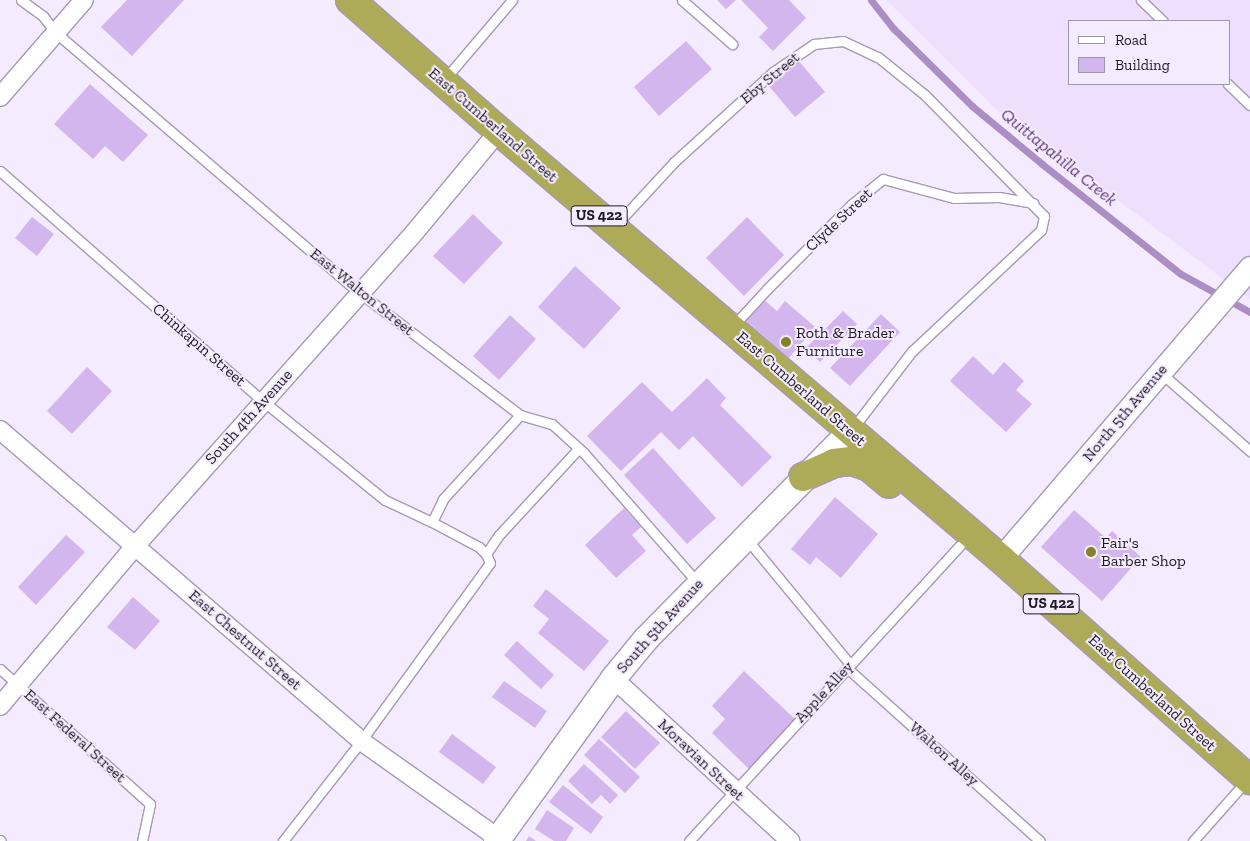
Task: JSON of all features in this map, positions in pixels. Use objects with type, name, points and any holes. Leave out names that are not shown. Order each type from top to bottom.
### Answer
[{"type":"highway","name":"East Cumberland Street","points":[[350,0],[499,131],[1001,559],[1249,779]]},
{"type":"highway","points":[[803,477],[834,463],[852,461],[868,467],[972,555],[985,560],[1001,559]]},
{"type":"main road","name":"South 5th Avenue","points":[[497,839],[613,678],[645,639],[744,536],[850,431]]},
{"type":"street","points":[[0,97],[84,0]]},
{"type":"street","name":"South 4th Avenue","points":[[0,706],[136,545],[414,233],[499,131]]},
{"type":"street","name":"North 5th Avenue","points":[[1001,559],[1250,268]]},
{"type":"street","name":"East Chestnut Street","points":[[0,430],[361,740],[497,839]]},
{"type":"street","name":"Moravian Street","points":[[613,678],[733,791],[790,841]]},
{"type":"lane","name":"East Walton Street","points":[[21,0],[42,16],[55,32],[360,293],[520,415],[552,424],[579,448],[698,583]]},
{"type":"lane","points":[[443,82],[512,0]]},
{"type":"lane","points":[[682,0],[732,44]]},
{"type":"lane","points":[[1142,0],[1162,20]]},
{"type":"lane","name":"Eby Street","points":[[614,228],[674,162],[773,72],[814,44],[843,41],[878,57],[925,95],[1033,203]]},
{"type":"lane","points":[[1229,85],[1250,105]]},
{"type":"lane","name":"Chinkapin Street","points":[[0,171],[263,401],[385,500],[432,522],[478,547],[486,554]]},
{"type":"lane","name":"Clyde Street","points":[[731,328],[766,289],[852,204],[883,180],[954,198],[999,197],[1033,203]]},
{"type":"lane","points":[[850,431],[912,351],[1041,230],[1044,216],[1033,203]]},
{"type":"lane","points":[[1160,372],[1250,451]]},
{"type":"lane","points":[[432,522],[443,500],[520,415]]},
{"type":"lane","points":[[283,841],[361,740],[490,563],[486,554],[499,534],[579,448]]},
{"type":"lane","name":"Walton Alley","points":[[744,536],[849,666],[1040,841]]},
{"type":"lane","name":"Apple Alley","points":[[689,841],[960,545]]},
{"type":"lane","name":"East Federal Street","points":[[0,669],[150,804],[142,841]]},
{"type":"lane","points":[[1193,841],[1249,779]]},
{"type":"shaded area","points":[[886,0],[1250,0],[1250,299],[996,109]]},
{"type":"building","points":[[127,0],[184,0],[132,56],[101,27]]},
{"type":"building","points":[[717,0],[736,0],[726,9]]},
{"type":"building","points":[[741,0],[789,0],[806,18],[773,51],[759,37],[768,28]]},
{"type":"building","points":[[686,41],[712,69],[659,116],[634,87]]},
{"type":"building","points":[[798,60],[825,92],[795,117],[768,85]]},
{"type":"building","points":[[90,84],[148,135],[123,162],[105,146],[93,159],[54,124]]},
{"type":"building","points":[[473,214],[503,243],[464,284],[433,256]]},
{"type":"building","points":[[32,217],[54,234],[37,256],[15,238]]},
{"type":"building","points":[[747,217],[784,255],[744,296],[706,258]]},
{"type":"building","points":[[575,266],[621,308],[584,349],[538,307]]},
{"type":"building","name":"Roth & Brader Furniture","points":[[762,298],[777,311],[785,301],[815,327],[789,358],[744,319]]},
{"type":"building","points":[[843,311],[857,324],[820,362],[806,348]]},
{"type":"building","points":[[881,314],[900,332],[850,386],[830,368]]},
{"type":"building","points":[[510,315],[536,339],[499,380],[473,356]]},
{"type":"building","points":[[973,356],[993,375],[1004,362],[1024,381],[1016,390],[1032,404],[1006,432],[950,381]]},
{"type":"building","points":[[87,367],[112,391],[72,434],[47,411]]},
{"type":"building","points":[[707,378],[726,398],[720,405],[772,457],[742,487],[693,436],[679,450],[661,432],[621,471],[587,436],[642,382],[672,412]]},
{"type":"building","points":[[653,448],[716,518],[687,544],[624,475]]},
{"type":"building","points":[[835,497],[878,534],[841,578],[816,557],[810,565],[791,549]]},
{"type":"building","points":[[624,508],[641,527],[632,535],[646,551],[616,578],[585,545]]},
{"type":"building","name":"Fair's Barber Shop","points":[[1074,510],[1106,538],[1112,531],[1141,557],[1102,601],[1041,547]]},
{"type":"building","points":[[66,535],[85,552],[36,605],[18,587]]},
{"type":"building","points":[[546,589],[609,641],[584,671],[538,633],[549,619],[533,606]]},
{"type":"building","points":[[133,597],[160,621],[135,650],[107,627]]},
{"type":"building","points":[[517,641],[554,675],[541,689],[504,655]]},
{"type":"building","points":[[744,671],[796,720],[749,769],[712,733],[725,719],[712,706]]},
{"type":"building","points":[[504,681],[547,711],[535,728],[492,697]]},
{"type":"building","points":[[626,711],[660,743],[635,769],[601,737]]},
{"type":"building","points":[[452,734],[496,767],[483,784],[439,752]]},
{"type":"building","points":[[599,739],[640,777],[625,793],[584,755]]},
{"type":"building","points":[[584,764],[618,795],[610,804],[601,795],[592,804],[568,781]]},
{"type":"building","points":[[563,785],[603,817],[591,834],[549,802]]},
{"type":"building","points":[[547,810],[574,828],[566,841],[554,841],[535,829]]},
{"type":"building","points":[[529,836],[536,841],[526,841]]},
{"type":"waterway","name":"Quittapahilla Creek","points":[[871,0],[894,29],[972,106],[1042,164],[1181,274],[1250,312]]},
{"type":"place","name":"Roth & Brader Furniture","points":[[786,342]]},
{"type":"place","name":"Fair's Barber Shop","points":[[1091,552]]}]
